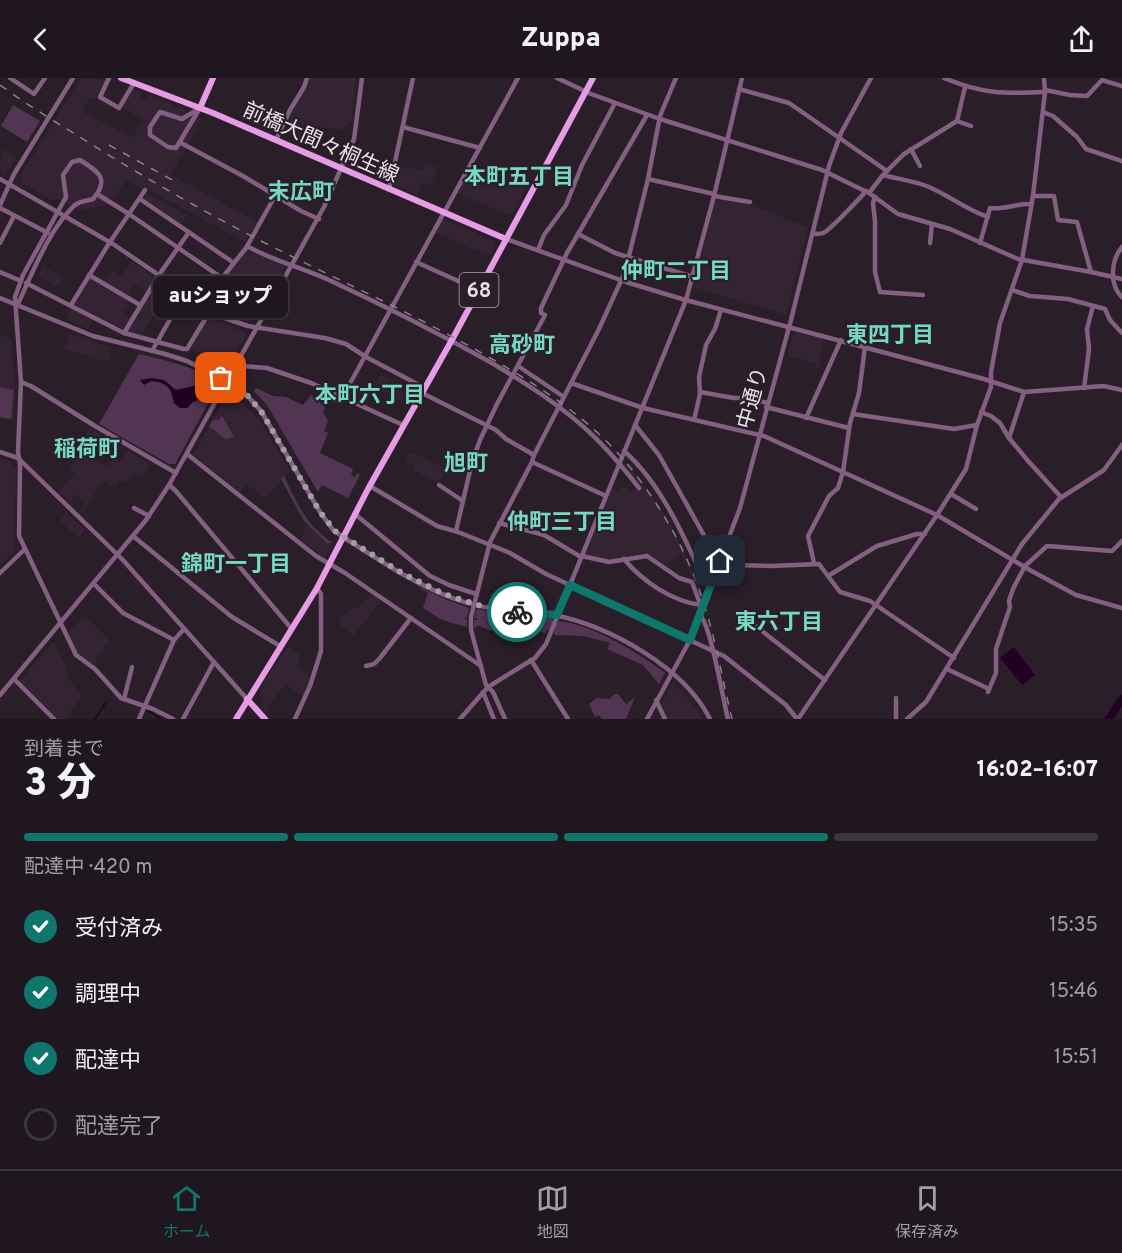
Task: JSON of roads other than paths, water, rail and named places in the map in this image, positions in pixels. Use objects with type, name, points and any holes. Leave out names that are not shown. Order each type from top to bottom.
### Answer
[{"type":"main road","name":"前橋大間々桐生線","points":[[121,78],[200,108],[506,239]]},
{"type":"main road","points":[[200,108],[213,78]]},
{"type":"main road","points":[[506,239],[593,78]]},
{"type":"main road","name":"68","points":[[236,719],[317,588],[403,425],[506,239]]},
{"type":"main road","points":[[247,699],[265,719]]},
{"type":"street","points":[[10,78],[34,94],[45,78]]},
{"type":"street","points":[[50,234],[0,207],[10,184],[73,78]]},
{"type":"street","points":[[109,78],[100,97],[119,108],[134,83]]},
{"type":"street","points":[[276,140],[307,78]]},
{"type":"street","points":[[0,695],[133,536],[169,485],[319,219],[356,133],[362,78]]},
{"type":"street","points":[[389,190],[413,78]]},
{"type":"street","points":[[342,398],[518,78]]},
{"type":"street","points":[[557,78],[585,92],[647,115],[828,172],[867,192],[898,214],[956,231],[1022,260],[1122,279]]},
{"type":"street","points":[[505,719],[488,687],[471,627],[476,594],[489,545],[622,280],[648,179],[660,119],[676,78]]},
{"type":"street","points":[[460,719],[488,687],[531,660],[542,650],[551,631],[686,300],[742,78]]},
{"type":"street","name":"中通り","points":[[647,719],[690,640],[744,496],[828,172],[840,137],[871,78]]},
{"type":"street","points":[[944,78],[965,87],[1003,94],[1045,91],[1088,96],[1102,80],[1120,85],[1120,78]]},
{"type":"street","points":[[370,486],[432,524],[513,554],[531,567],[726,657],[786,705],[798,719],[877,606],[966,469],[977,425],[990,388],[999,324],[1022,260],[1033,196],[1045,91],[1044,78]]},
{"type":"street","points":[[813,233],[821,234],[829,230],[912,149],[957,120],[965,87]]},
{"type":"street","points":[[739,90],[789,103],[840,137],[885,173],[926,186],[988,217]]},
{"type":"street","points":[[538,250],[544,235],[566,205],[582,165],[615,103]]},
{"type":"street","points":[[200,108],[177,148],[172,149],[154,139],[149,132],[160,112],[182,119],[200,108]]},
{"type":"street","points":[[1043,112],[1053,116],[1077,137],[1086,149],[1122,161]]},
{"type":"street","points":[[456,531],[472,462],[486,425],[544,318],[545,315],[541,312],[541,308],[564,258],[647,115]]},
{"type":"street","points":[[957,120],[970,126]]},
{"type":"street","points":[[403,127],[480,148]]},
{"type":"street","points":[[181,143],[319,219]]},
{"type":"street","points":[[912,149],[920,166]]},
{"type":"street","points":[[50,234],[77,203],[91,200],[97,194],[102,182],[100,174],[80,160],[73,161],[63,177],[67,194],[50,234],[23,282],[17,306],[21,382],[18,458],[19,536],[76,655],[93,668],[112,690],[124,699],[173,719]]},
{"type":"street","points":[[0,179],[110,242],[225,319],[342,342],[496,430],[506,439],[534,455]]},
{"type":"street","points":[[648,179],[750,202]]},
{"type":"street","points":[[72,305],[145,190]]},
{"type":"street","points":[[97,194],[222,278]]},
{"type":"street","points":[[201,305],[247,246],[275,196]]},
{"type":"street","points":[[1033,196],[1054,196],[1058,220],[1077,223],[1091,272]]},
{"type":"street","points":[[875,197],[873,203],[875,272],[880,292],[923,295]]},
{"type":"street","points":[[140,199],[234,263]]},
{"type":"street","points":[[980,243],[990,208],[1000,209],[1010,205],[1032,204]]},
{"type":"street","points":[[0,243],[14,216]]},
{"type":"street","points":[[930,243],[932,224]]},
{"type":"street","points":[[124,333],[159,275],[189,232]]},
{"type":"street","points":[[578,234],[610,251],[693,277]]},
{"type":"street","points":[[506,239],[686,300],[841,340],[1024,392],[1104,386],[1122,390]]},
{"type":"street","points":[[247,246],[323,277],[390,309],[451,340],[513,376],[559,407],[590,432],[620,463],[639,488]]},
{"type":"street","points":[[1122,247],[1115,256],[1113,277],[1116,291],[1122,297]]},
{"type":"street","points":[[417,261],[478,290]]},
{"type":"street","points":[[0,272],[72,305],[124,333],[186,350],[210,311]]},
{"type":"street","points":[[89,275],[140,305]]},
{"type":"street","points":[[1012,290],[1030,296],[1068,299],[1105,309],[1110,320],[1122,333]]},
{"type":"street","points":[[152,351],[185,293]]},
{"type":"street","points":[[0,298],[93,336],[187,361],[227,381],[246,394],[261,411],[320,512],[333,530],[343,537],[433,589],[474,604],[556,618],[619,638],[672,672],[710,719]]},
{"type":"street","points":[[1084,388],[1089,349],[1087,329],[1093,306]]},
{"type":"street","points":[[694,420],[700,392],[699,377],[706,345],[715,329],[721,310]]},
{"type":"street","points":[[806,418],[841,340]]},
{"type":"street","points":[[814,563],[809,534],[829,496],[838,488],[843,472],[849,428],[859,393],[864,347]]},
{"type":"street","points":[[237,363],[242,366],[267,368],[297,378],[403,425]]},
{"type":"street","points":[[518,366],[564,397]]},
{"type":"street","points":[[21,382],[176,473]]},
{"type":"street","points":[[571,383],[643,408],[759,434],[938,515],[1080,597],[1122,608]]},
{"type":"street","points":[[700,392],[748,398],[806,418],[849,428]]},
{"type":"street","points":[[1009,438],[1024,392]]},
{"type":"street","points":[[981,412],[1000,423],[1009,438],[1061,497]]},
{"type":"street","points":[[853,414],[954,429],[977,425]]},
{"type":"street","points":[[636,425],[659,456],[720,561],[730,565],[771,566],[814,563],[821,566],[842,594],[863,598],[954,658]]},
{"type":"street","points":[[907,719],[926,702],[1023,542],[1061,497],[1104,470],[1122,445]]},
{"type":"street","points":[[624,451],[659,495],[684,536],[705,584],[711,587]]},
{"type":"street","points":[[0,452],[18,458],[117,554],[247,699]]},
{"type":"street","points":[[187,454],[316,556],[330,563],[481,666]]},
{"type":"street","points":[[532,462],[606,496]]},
{"type":"street","points":[[169,485],[291,628]]},
{"type":"street","points":[[439,485],[464,501]]},
{"type":"street","points":[[951,494],[976,509]]},
{"type":"street","points":[[134,508],[149,516]]},
{"type":"street","points":[[355,514],[430,576],[476,594]]},
{"type":"street","points":[[499,523],[544,535],[581,557],[604,562],[647,556],[677,577],[692,582],[702,606]]},
{"type":"street","points":[[828,576],[877,546],[917,534],[925,534]]},
{"type":"street","points":[[133,536],[232,617],[280,646]]},
{"type":"street","points":[[946,669],[988,690],[996,673],[996,649],[1010,607],[1010,597],[1025,566],[1047,546],[1112,551],[1122,541]]},
{"type":"street","points":[[0,573],[24,549]]},
{"type":"street","points":[[624,559],[633,570],[673,597],[702,606]]},
{"type":"street","points":[[94,584],[123,614],[174,640]]},
{"type":"street","points":[[295,719],[310,686],[321,648],[321,594],[317,588]]},
{"type":"street","points":[[740,614],[825,680]]},
{"type":"street","points":[[700,615],[705,623],[728,719]]},
{"type":"street","points":[[366,666],[374,664],[380,658],[411,618]]},
{"type":"street","points":[[139,719],[174,640],[184,629]]},
{"type":"street","points":[[531,660],[568,719]]},
{"type":"street","points":[[183,719],[214,662]]},
{"type":"street","points":[[124,699],[132,667]]},
{"type":"street","points":[[14,679],[54,719]]},
{"type":"street","points":[[483,692],[494,719]]},
{"type":"street","points":[[896,698],[896,719]]},
{"type":"street","points":[[921,698],[926,702]]},
{"type":"street","points":[[656,700],[665,719]]},
{"type":"waterway","points":[[1109,719],[1122,699]]},
{"type":"waterway","points":[[95,719],[106,702]]},
{"type":"waterway","points":[[146,709],[161,719]]},
{"type":"railway","points":[[0,85],[107,154],[226,223],[485,355],[549,394],[588,424],[623,459],[639,479],[658,506],[682,549],[706,610],[732,719]]},
{"type":"railway","points":[[109,145],[174,181]]},
{"type":"place","name":"auショップ","points":[[221,378]]},
{"type":"district","name":"本町五丁目","points":[[519,176]]},
{"type":"district","name":"末広町","points":[[301,191]]},
{"type":"district","name":"仲町二丁目","points":[[676,270]]},
{"type":"district","name":"東四丁目","points":[[890,334]]},
{"type":"district","name":"高砂町","points":[[522,344]]},
{"type":"district","name":"本町六丁目","points":[[370,394]]},
{"type":"district","name":"稲荷町","points":[[87,448]]},
{"type":"district","name":"旭町","points":[[466,462]]},
{"type":"district","name":"仲町三丁目","points":[[562,521]]},
{"type":"district","name":"錦町一丁目","points":[[236,563]]},
{"type":"district","name":"東六丁目","points":[[779,621]]}]
